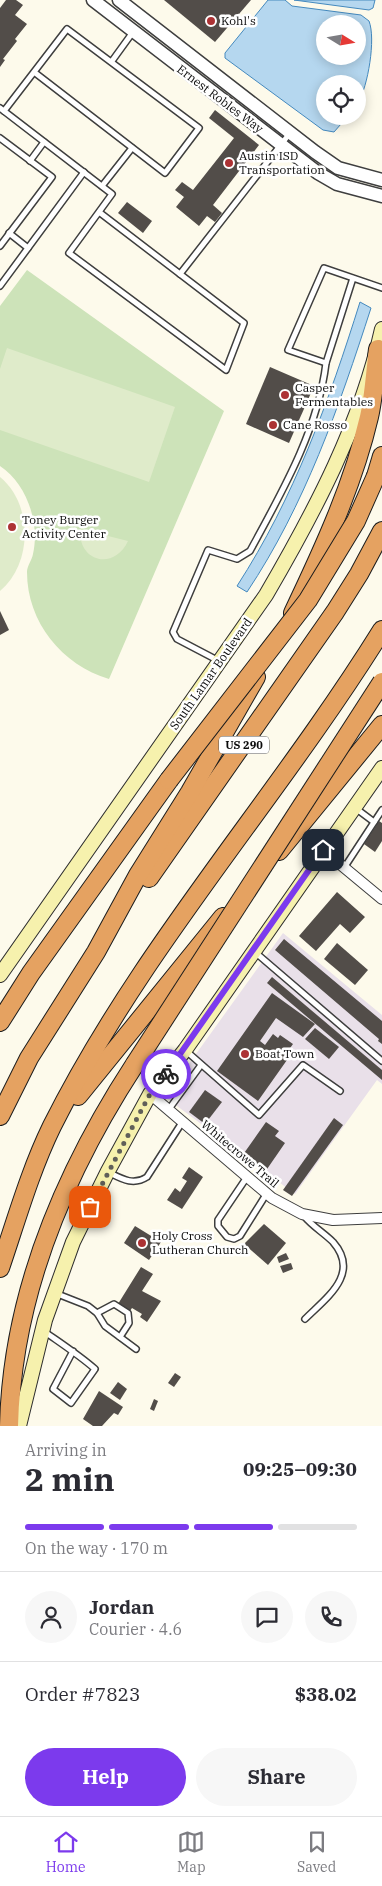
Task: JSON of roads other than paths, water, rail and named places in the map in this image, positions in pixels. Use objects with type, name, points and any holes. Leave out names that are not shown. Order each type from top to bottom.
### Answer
[{"type":"highway","points":[[96,952],[291,615],[322,551],[349,482],[370,416],[378,349]]},
{"type":"highway","points":[[0,1022],[31,973],[169,780],[308,600],[356,521],[376,476],[382,456]]},
{"type":"highway","name":"US 290","points":[[0,1116],[29,1058],[96,952],[208,796],[334,612],[359,574],[382,532]]},
{"type":"highway","points":[[0,1268],[25,1194],[51,1127],[109,1025],[160,946],[382,630]]},
{"type":"highway","points":[[9,1426],[15,1358],[25,1306],[40,1253],[80,1157],[108,1106],[382,682]]},
{"type":"highway","points":[[51,1127],[207,936],[319,805],[382,725]]},
{"type":"main road","name":"South Lamar Boulevard","points":[[0,975],[221,662],[266,595],[315,508],[349,434],[378,349],[382,329]]},
{"type":"main road","points":[[19,1426],[42,1330],[73,1242],[108,1171],[150,1094],[185,1050],[323,850],[381,772]]},
{"type":"street","name":"Ernest Robles Way","points":[[92,0],[318,173],[337,184],[382,196]]},
{"type":"street","name":"Ernest Robles Way","points":[[120,0],[290,133],[338,168],[382,180]]},
{"type":"street","points":[[133,32],[144,19]]},
{"type":"street","points":[[323,850],[382,899]]},
{"type":"street","name":"Whitecrowe Trail","points":[[150,1094],[267,1193],[302,1214],[333,1220],[382,1218]]},
{"type":"lane","points":[[34,72],[165,173],[199,128],[67,29],[34,72],[2,109],[112,194],[68,252],[226,370],[244,324],[99,212]]},
{"type":"lane","points":[[112,62],[133,32]]},
{"type":"lane","points":[[180,274],[290,133]]},
{"type":"lane","points":[[0,138],[52,177],[0,246]]},
{"type":"lane","points":[[30,161],[44,142]]},
{"type":"lane","points":[[102,186],[132,148]]},
{"type":"lane","points":[[0,286],[84,172]]},
{"type":"lane","points":[[9,233],[28,248]]},
{"type":"lane","points":[[326,363],[288,350],[324,268],[382,288]]},
{"type":"lane","points":[[221,662],[177,639],[173,632],[208,550],[237,558],[250,551],[294,466],[323,387],[326,363],[353,278]]},
{"type":"lane","points":[[354,807],[374,822]]},
{"type":"lane","points":[[344,868],[382,810]]},
{"type":"lane","points":[[254,951],[382,1061]]},
{"type":"lane","points":[[185,1050],[259,1115],[304,1065],[340,1091]]},
{"type":"lane","points":[[169,1109],[201,1065]]},
{"type":"lane","points":[[108,1171],[129,1182],[139,1182],[147,1177],[183,1121]]},
{"type":"lane","points":[[247,1176],[218,1220],[218,1226],[227,1237],[234,1239],[240,1236],[267,1193]]},
{"type":"lane","points":[[302,1214],[341,1253],[343,1267],[340,1283],[305,1319]]},
{"type":"lane","points":[[54,1293],[88,1306],[97,1313],[105,1326],[136,1349]]},
{"type":"lane","points":[[97,1313],[114,1304],[128,1313],[129,1323],[120,1337]]},
{"type":"lane","points":[[42,1330],[73,1351],[96,1369],[71,1403],[53,1389],[73,1351]]},
{"type":"water","points":[[268,0],[285,0],[292,6],[361,15],[316,15],[316,65],[366,65],[366,19],[369,21],[371,29],[370,62],[366,82],[366,75],[316,75],[316,125],[225,58],[225,53]]},
{"type":"water","points":[[294,0],[375,0],[373,8],[369,10]]},
{"type":"water","points":[[316,125],[340,125],[334,132],[323,130]]},
{"type":"water","points":[[360,302],[371,308],[319,454],[286,525],[268,559],[247,592],[237,586],[257,553],[293,484],[336,376]]},
{"type":"place","name":"Kohl's","points":[[211,21]]},
{"type":"place","name":"Austin ISD Transportation","points":[[229,163]]},
{"type":"place","name":"Casper Fermentables","points":[[285,395]]},
{"type":"place","name":"Cane Rosso","points":[[273,425]]},
{"type":"place","name":"Toney Burger Activity Center","points":[[12,527]]},
{"type":"place","name":"Boat Town","points":[[245,1054]]},
{"type":"place","name":"Holy Cross Lutheran Church","points":[[142,1243]]}]
